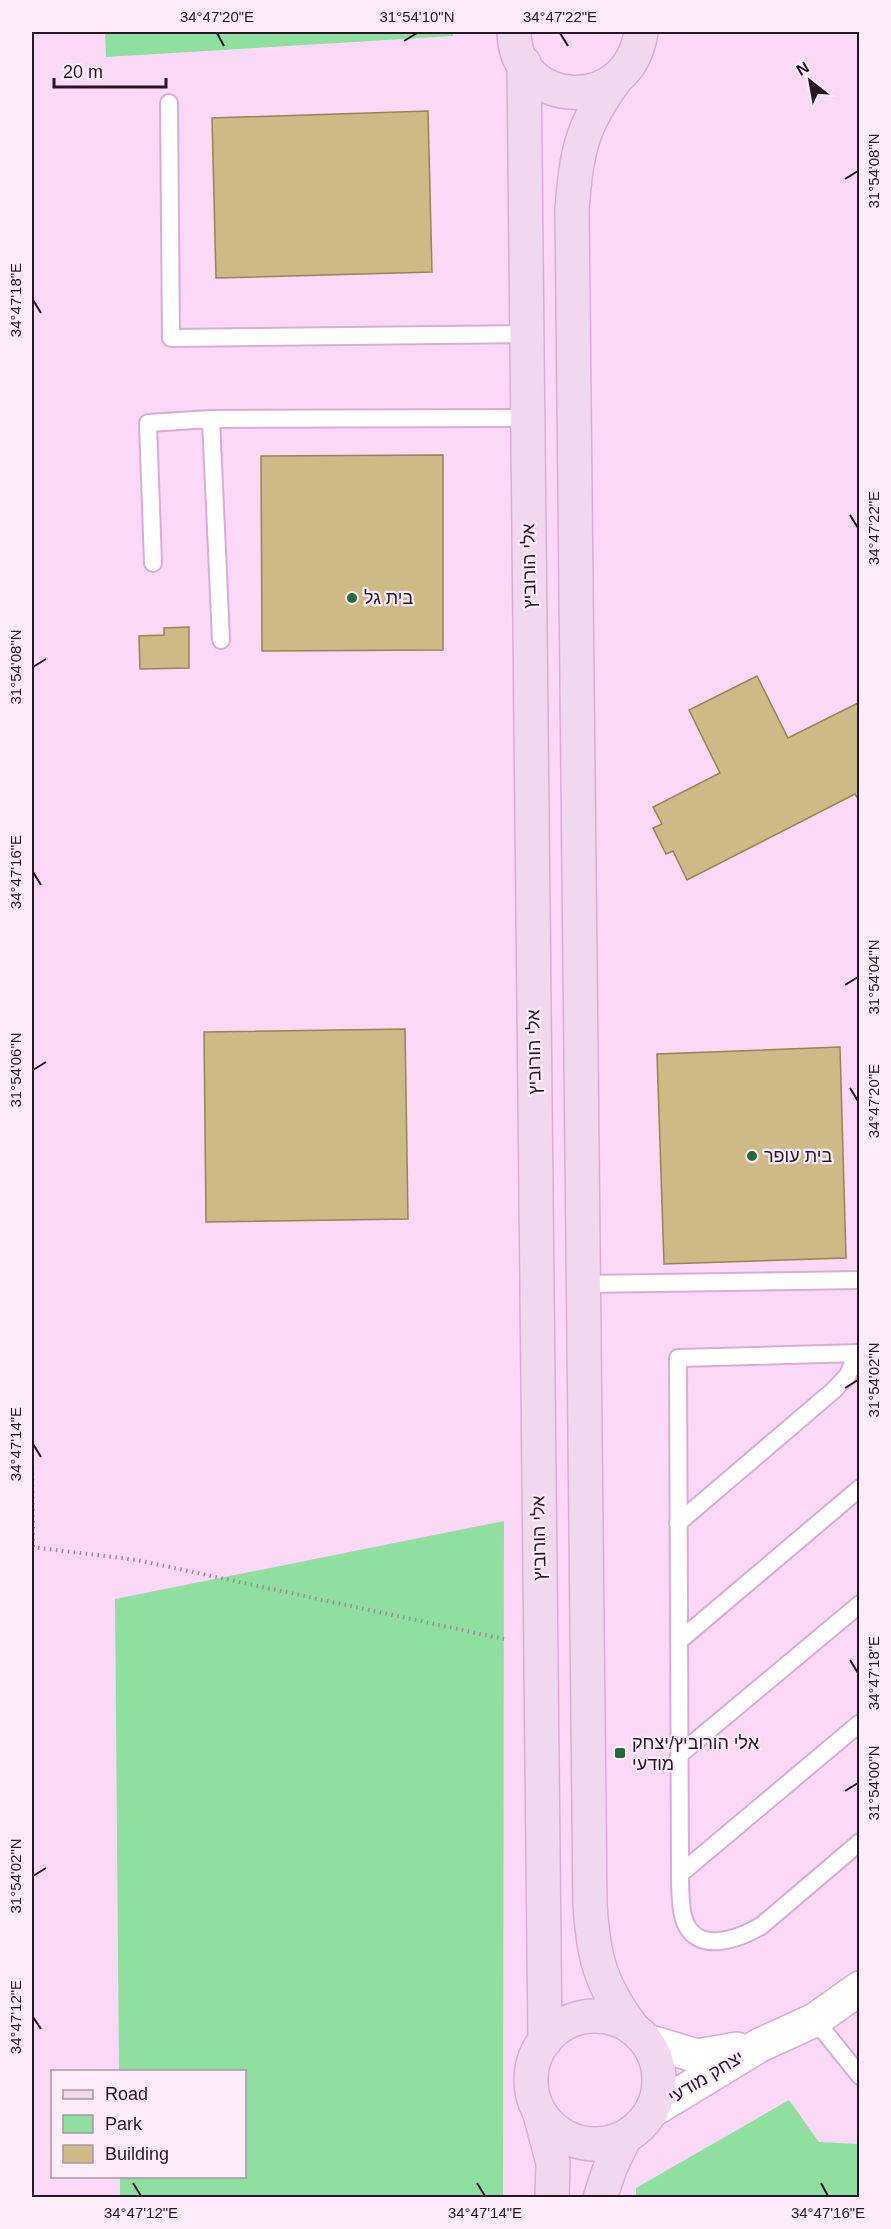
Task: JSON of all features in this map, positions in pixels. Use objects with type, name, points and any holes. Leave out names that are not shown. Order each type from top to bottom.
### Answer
[{"type":"street","points":[[514,32],[524,63],[546,85],[566,92],[597,90],[616,80]]},
{"type":"street","points":[[540,2114],[553,2128],[569,2139],[588,2144],[606,2144],[625,2137],[641,2126],[658,2096],[659,2067],[639,2034],[613,2002],[600,1974],[592,1944],[572,210],[575,171],[583,133],[596,106],[633,58],[640,32]]},
{"type":"street","name":"אלי הורוביץ","points":[[524,63],[545,2041]]},
{"type":"street","name":"יצחק מודעי","points":[[652,2110],[760,2045],[815,2020],[860,1988]]},
{"type":"street","points":[[552,2198],[553,2163],[540,2114],[532,2096],[531,2076],[535,2057],[558,2027],[576,2019],[594,2016],[613,2018],[639,2034]]},
{"type":"street","name":"יצחק מודעי","points":[[639,2034],[697,2056],[760,2045]]},
{"type":"street","points":[[600,2198],[610,2168],[625,2137]]},
{"type":"lane","points":[[169,103],[171,338],[526,334]]},
{"type":"lane","points":[[153,563],[148,423],[212,419],[527,418]]},
{"type":"lane","points":[[212,419],[221,640]]},
{"type":"lane","points":[[583,1284],[860,1280]]},
{"type":"lane","points":[[678,1523],[834,1390],[848,1375],[858,1353],[678,1359],[678,1523],[680,1874],[683,1917],[692,1931],[710,1942],[727,1942],[761,1926],[860,1842]]},
{"type":"lane","points":[[679,1641],[860,1488]]},
{"type":"lane","points":[[679,1755],[860,1605]]},
{"type":"lane","points":[[680,1874],[860,1723]]},
{"type":"lane","points":[[815,2020],[860,2076]]},
{"type":"path","points":[[32,1455],[32,1547],[137,1560],[540,1646]]},
{"type":"green space","points":[[105,32],[453,32],[453,36],[106,57]]},
{"type":"green space","points":[[504,1521],[503,2197],[120,2197],[120,2178],[246,2178],[246,2070],[119,2070],[115,1599]]},
{"type":"green space","points":[[789,2100],[819,2142],[859,2144],[859,2197],[636,2197],[636,2188]]},
{"type":"building","points":[[428,111],[432,272],[216,278],[212,118]]},
{"type":"building","name":"בית גל","points":[[443,455],[443,650],[262,651],[261,456]]},
{"type":"building","points":[[189,627],[189,668],[140,669],[139,636],[164,635],[164,628]]},
{"type":"building","points":[[757,676],[788,738],[860,702],[860,802],[855,794],[687,880],[673,851],[666,854],[653,828],[662,824],[653,807],[720,773],[689,710]]},
{"type":"building","points":[[405,1029],[408,1219],[206,1222],[204,1032]]},
{"type":"building","name":"בית עופר","points":[[840,1047],[846,1258],[664,1264],[657,1054]]},
{"type":"place","name":"בית גל","points":[[352,598]]},
{"type":"place","name":"בית עופר","points":[[752,1156]]},
{"type":"place","name":"אלי הורוביץ/יצחק מודעי","points":[[620,1753]]}]
